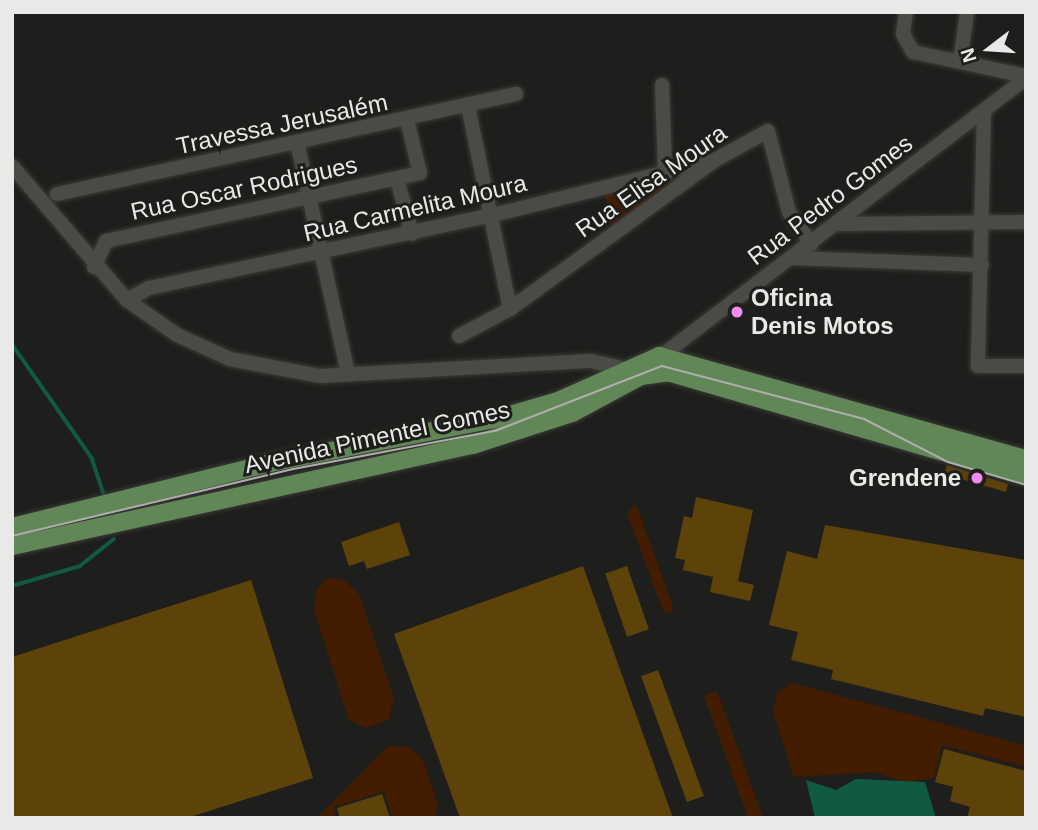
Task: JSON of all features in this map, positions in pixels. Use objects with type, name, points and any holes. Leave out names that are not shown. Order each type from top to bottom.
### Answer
[{"type":"main road","name":"Avenida Pimentel Gomes","points":[[25,534],[110,523],[410,459],[562,417],[639,372],[659,356]]},
{"type":"main road","points":[[659,356],[1026,459]]},
{"type":"main road","name":"Avenida Pimentel Gomes","points":[[25,534],[106,504],[558,401],[639,372],[681,374],[1026,476]]},
{"type":"main road","points":[[405,437],[410,459]]},
{"type":"street","points":[[906,12],[903,34],[913,52],[1026,77]]},
{"type":"street","points":[[960,62],[967,12]]},
{"type":"street","name":"Rua Pedro Gomes","points":[[659,356],[840,224],[1026,77]]},
{"type":"street","points":[[662,85],[665,171]]},
{"type":"street","name":"Travessa Jerusalém","points":[[57,194],[298,146],[516,94]]},
{"type":"street","points":[[468,106],[510,309]]},
{"type":"street","points":[[984,112],[978,366],[1026,366]]},
{"type":"street","name":"Rua Oscar Rodrigues","points":[[94,267],[106,241],[420,173],[407,120]]},
{"type":"street","name":"Rua Elisa Moura","points":[[459,336],[510,309],[715,160],[768,131],[789,212],[811,244]]},
{"type":"street","points":[[298,146],[348,374]]},
{"type":"street","name":"Rua Carmelita Moura","points":[[127,300],[149,288],[412,234],[715,160]]},
{"type":"street","points":[[12,166],[94,267],[127,300],[177,335],[230,359],[296,375],[591,361],[639,372]]},
{"type":"street","points":[[397,179],[412,234]]},
{"type":"street","points":[[840,224],[1026,222]]},
{"type":"street","points":[[793,258],[982,265]]},
{"type":"shaded area","points":[[677,177],[675,184],[611,225],[604,190]]},
{"type":"shaded area","points":[[636,504],[674,610],[664,613],[627,513]]},
{"type":"shaded area","points":[[328,578],[344,580],[359,594],[394,699],[388,720],[366,728],[349,720],[314,610],[317,590]]},
{"type":"shaded area","points":[[792,683],[1026,746],[1026,767],[942,745],[934,778],[905,782],[874,772],[794,777],[773,712],[777,693]]},
{"type":"shaded area","points":[[717,691],[763,818],[748,818],[704,696]]},
{"type":"shaded area","points":[[388,746],[410,747],[423,760],[437,802],[435,818],[392,818],[384,791],[333,807],[336,818],[317,818]]},
{"type":"shaded area","points":[[856,779],[925,782],[936,818],[815,818],[806,780],[836,790]]},
{"type":"building","name":"Grendene","points":[[947,465],[1008,484],[1006,492],[944,474]]},
{"type":"building","points":[[696,497],[753,510],[738,581],[754,585],[750,601],[710,592],[713,577],[683,570],[685,560],[675,558],[684,516],[692,518]]},
{"type":"building","points":[[399,522],[410,555],[367,569],[364,561],[349,566],[341,542]]},
{"type":"building","name":"Grendene","points":[[825,525],[1026,560],[1026,717],[985,708],[983,716],[831,679],[833,670],[791,660],[798,632],[769,625],[787,551],[817,559]]},
{"type":"building","points":[[583,566],[673,818],[460,818],[394,634]]},
{"type":"building","points":[[627,566],[649,629],[627,637],[605,573]]},
{"type":"building","points":[[251,580],[313,778],[187,818],[12,818],[12,657]]},
{"type":"building","points":[[658,670],[704,796],[687,802],[641,676]]},
{"type":"building","points":[[944,749],[1026,771],[1026,818],[967,818],[970,807],[950,801],[953,787],[935,782]]},
{"type":"building","points":[[382,794],[390,818],[340,818],[337,808]]},
{"type":"waterway","points":[[12,344],[92,458],[105,497]]},
{"type":"waterway","points":[[12,586],[80,566],[114,539]]},
{"type":"tram line","points":[[12,536],[293,469],[495,431],[662,366],[864,419],[948,462],[1026,485]]},
{"type":"place","name":"Oficina Denis Motos","points":[[737,312]]},
{"type":"place","name":"Grendene","points":[[977,478]]}]
